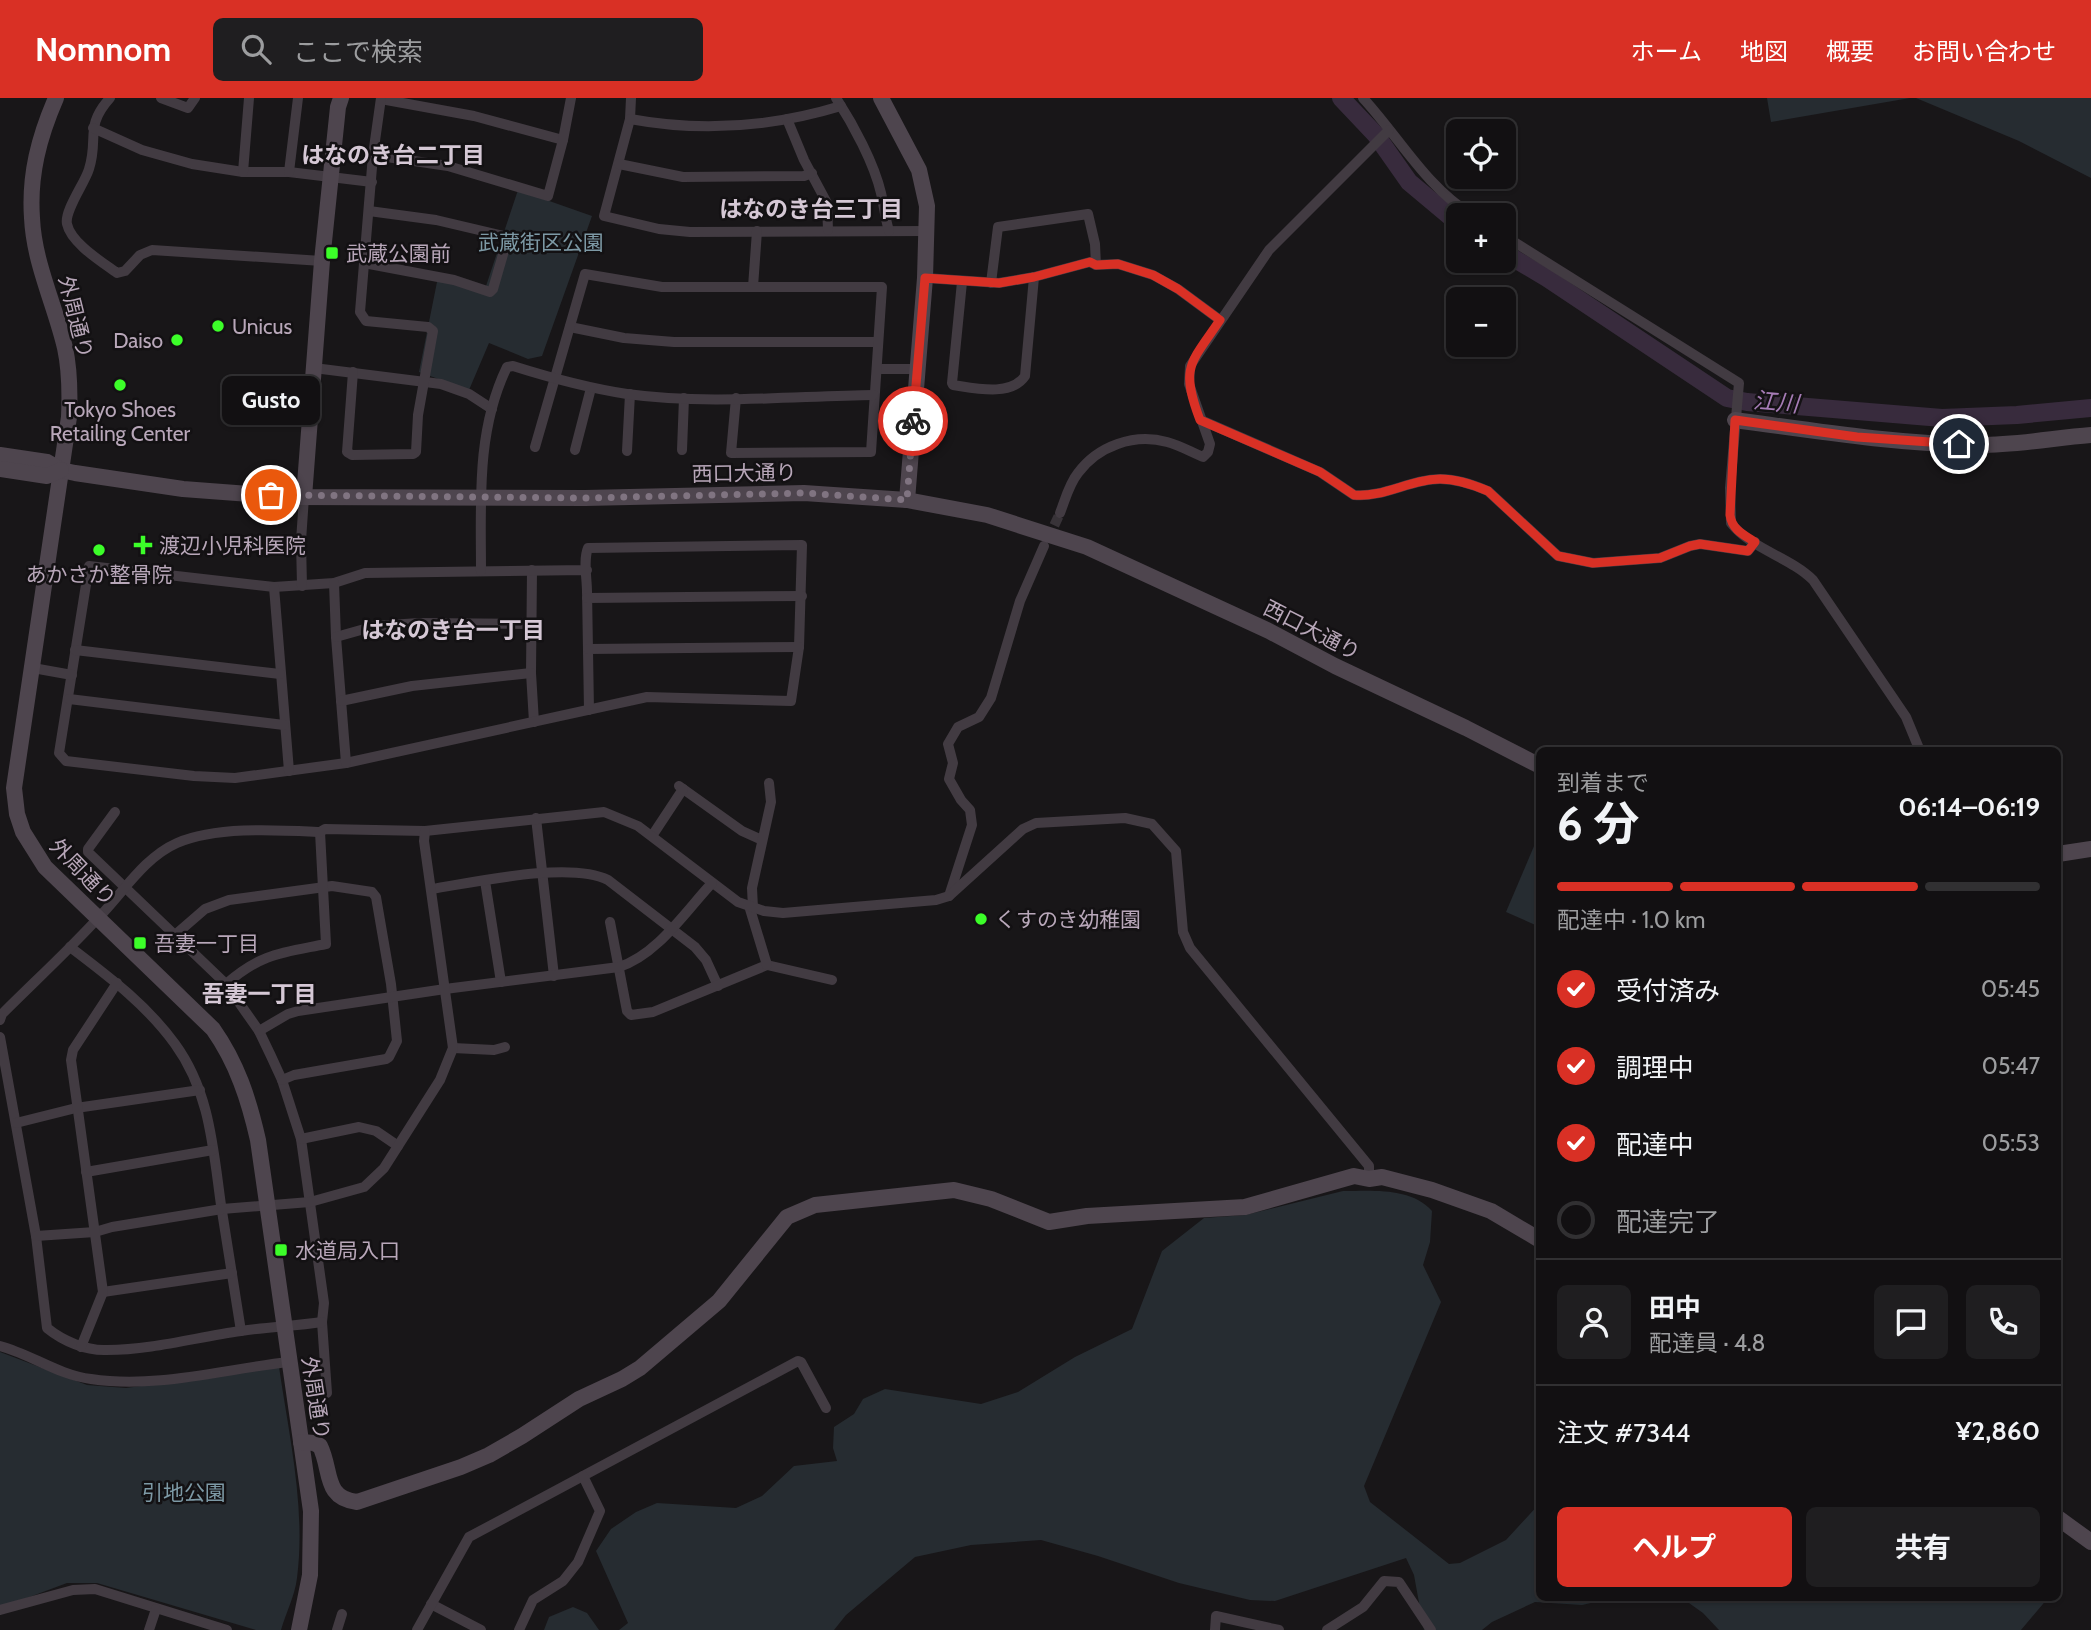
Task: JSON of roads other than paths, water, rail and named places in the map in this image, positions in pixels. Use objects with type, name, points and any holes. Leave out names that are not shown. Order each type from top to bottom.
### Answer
[{"type":"street","name":"外周通り","points":[[56,98],[38,148],[31,190],[32,219],[42,271],[68,366],[69,417],[14,788],[17,814],[29,844],[45,867],[200,1014],[222,1041],[237,1069],[252,1110],[312,1533],[310,1575],[299,1630]]},
{"type":"street","points":[[110,98],[97,112],[89,171],[67,217],[67,226],[88,252],[117,273],[125,271],[140,255],[152,250],[322,261]]},
{"type":"street","points":[[161,98],[188,108],[195,98]]},
{"type":"street","points":[[243,172],[249,98]]},
{"type":"street","points":[[289,173],[298,98]]},
{"type":"street","points":[[302,586],[301,541],[322,261],[341,98]]},
{"type":"street","points":[[373,155],[430,162],[474,172],[548,195],[571,98]]},
{"type":"street","points":[[631,98],[630,119],[620,164],[604,216],[659,229],[690,232],[928,230]]},
{"type":"street","points":[[881,98],[919,170],[927,206],[925,278],[907,500]]},
{"type":"street","points":[[1363,98],[1452,203]]},
{"type":"street","points":[[353,372],[347,452],[352,455],[416,452],[418,415],[433,331],[428,327],[366,321],[362,318],[373,155],[381,99],[474,116],[563,140]]},
{"type":"street","points":[[630,119],[667,125],[727,127],[813,114],[838,102],[873,171],[881,192],[883,214],[889,231]]},
{"type":"street","points":[[787,119],[827,203],[828,230]]},
{"type":"street","points":[[93,128],[142,150],[192,164],[243,172],[289,173],[372,182]]},
{"type":"street","points":[[1060,513],[1076,474],[1094,456],[1108,447],[1138,440],[1165,441],[1203,457],[1208,452],[1210,444],[1189,384],[1190,366],[1269,250],[1389,130]]},
{"type":"street","points":[[620,164],[683,177],[804,176],[812,173]]},
{"type":"street","points":[[364,263],[454,280],[490,292],[506,244],[504,236],[474,228],[369,211]]},
{"type":"street","points":[[991,283],[998,227],[1088,214],[1095,244],[1096,265]]},
{"type":"street","points":[[753,287],[757,232]]},
{"type":"street","points":[[1516,243],[1739,383],[1731,523],[1735,529],[1755,542],[1799,567],[1822,591],[1906,717],[1918,747]]},
{"type":"street","points":[[925,278],[991,283],[1034,277],[1090,262],[1096,265],[1118,264],[1153,275],[1178,289],[1220,320]]},
{"type":"street","points":[[535,447],[585,274],[662,287],[882,287],[871,452],[731,453],[736,398]]},
{"type":"street","points":[[962,282],[952,383],[986,390],[1012,386],[1021,382],[1025,376],[1034,277]]},
{"type":"street","points":[[570,327],[624,338],[674,342],[878,342]]},
{"type":"street","points":[[481,571],[482,460],[492,409],[508,367],[513,366],[591,388],[630,394],[684,398],[874,395]]},
{"type":"street","points":[[314,368],[441,384],[469,394],[492,409]]},
{"type":"street","points":[[877,369],[916,369]]},
{"type":"street","points":[[575,450],[591,388]]},
{"type":"street","points":[[627,451],[630,394]]},
{"type":"street","points":[[682,450],[684,398]]},
{"type":"street","points":[[1736,417],[1857,437],[1935,444],[1982,445],[2091,435]]},
{"type":"street","points":[[1200,420],[1320,472],[1354,495],[1385,492],[1439,479],[1476,486],[1488,491],[1558,556],[1593,563],[1660,558],[1700,544],[1748,551],[1755,542]]},
{"type":"street","name":"西口大通り","points":[[0,455],[47,462],[61,470],[183,489],[304,497],[585,498],[804,493],[907,500],[987,515],[1087,547],[1269,631],[1536,764]]},
{"type":"street","name":"西口大通り","points":[[0,469],[47,476],[61,470]]},
{"type":"street","points":[[586,570],[365,573],[334,583],[274,587],[89,566],[59,753],[66,761],[194,776],[235,778],[346,763],[589,710],[647,697],[791,701],[799,647],[802,545],[588,548],[586,570],[589,710]]},
{"type":"street","points":[[948,896],[972,825],[970,810],[961,800],[950,779],[953,763],[948,744],[958,727],[979,717],[991,698],[1020,601],[1044,546]]},
{"type":"street","points":[[532,570],[531,673],[534,722]]},
{"type":"street","points":[[334,583],[335,637],[346,763]]},
{"type":"street","points":[[274,587],[289,771]]},
{"type":"street","points":[[587,598],[802,596]]},
{"type":"street","points":[[335,637],[375,626],[419,623],[533,624]]},
{"type":"street","points":[[588,649],[799,647]]},
{"type":"street","points":[[75,650],[280,674]]},
{"type":"street","points":[[33,668],[72,675]]},
{"type":"street","points":[[341,701],[412,686],[531,673]]},
{"type":"street","points":[[69,699],[284,725]]},
{"type":"street","points":[[767,965],[750,909],[753,908],[752,888],[771,802],[769,783]]},
{"type":"street","points":[[652,836],[681,787],[742,831],[762,840]]},
{"type":"street","points":[[115,812],[88,852],[226,984],[259,1031],[282,1080],[301,1139],[324,1303],[322,1322],[327,1393]]},
{"type":"street","points":[[0,1020],[2,1014],[98,918],[149,861],[179,842],[249,831],[425,831],[604,812],[628,820],[652,836],[738,902],[753,908],[783,913],[936,900],[948,896],[1023,829],[1036,823],[1125,818],[1152,824],[1176,851],[1183,932],[1190,948],[1368,1166],[1369,1179]]},
{"type":"street","points":[[536,818],[554,976]]},
{"type":"street","points":[[36,1236],[94,1232],[222,1209],[310,1202],[364,1187],[377,1177],[440,1080],[453,1048],[424,841],[425,831]]},
{"type":"street","points":[[226,984],[244,968],[268,956],[326,944],[320,832]]},
{"type":"street","points":[[2061,854],[2091,849]]},
{"type":"street","points":[[432,888],[541,873],[576,871],[602,877],[702,954],[718,986]]},
{"type":"street","points":[[485,881],[501,982]]},
{"type":"street","points":[[259,1031],[298,1011],[619,967],[645,955],[712,883]]},
{"type":"street","points":[[175,935],[194,917],[217,903],[229,900],[332,886],[368,890],[376,897],[397,1041],[389,1057],[376,1062],[282,1080]]},
{"type":"street","points":[[610,922],[627,1011],[631,1015],[653,1012],[767,965],[832,979]]},
{"type":"street","points":[[70,947],[117,983],[158,1023],[176,1045],[200,1090],[212,1128],[213,1150],[241,1331]]},
{"type":"street","points":[[81,1347],[103,1292],[71,1060],[73,1050],[117,983]]},
{"type":"street","points":[[0,1037],[36,1236],[47,1328],[55,1335],[81,1347],[105,1350],[322,1322]]},
{"type":"street","points":[[453,1048],[494,1050],[505,1047]]},
{"type":"street","points":[[16,1123],[76,1108],[200,1090]]},
{"type":"street","points":[[301,1139],[359,1127],[376,1131],[398,1146]]},
{"type":"street","points":[[86,1172],[213,1150]]},
{"type":"street","points":[[301,1442],[320,1446],[334,1492],[356,1502],[489,1455],[579,1399],[640,1368],[729,1291],[787,1217],[815,1205],[954,1190],[991,1199],[1049,1222],[1087,1216],[1245,1207],[1354,1176],[1369,1179],[1382,1177],[1491,1211],[1536,1238]]},
{"type":"street","points":[[103,1292],[232,1273]]},
{"type":"street","points":[[0,1346],[20,1351],[64,1372],[102,1380],[150,1382],[289,1362]]},
{"type":"street","points":[[417,1630],[468,1537],[798,1361],[826,1408]]},
{"type":"street","points":[[519,1630],[533,1600],[563,1581],[578,1562],[600,1511],[583,1476]]},
{"type":"street","points":[[2061,1520],[2091,1542]]},
{"type":"street","points":[[1327,1630],[1363,1608],[1384,1581],[1390,1580],[1399,1582],[1431,1630]]},
{"type":"street","points":[[0,1610],[72,1590],[94,1588],[227,1630]]},
{"type":"street","points":[[431,1604],[481,1630]]},
{"type":"street","points":[[149,1630],[156,1609]]},
{"type":"street","points":[[337,1630],[342,1614]]},
{"type":"street","points":[[1215,1630],[1216,1616],[1279,1630]]},
{"type":"waterway","name":"江川","points":[[1341,98],[1376,135],[1409,182],[1446,213]]},
{"type":"waterway","name":"江川","points":[[1516,260],[1727,398],[1747,402],[1942,418],[2091,408]]},
{"type":"tunnel","points":[[1048,539],[1060,513]]},
{"type":"place","name":"武蔵公園前","points":[[332,253]]},
{"type":"place","name":"Unicus","points":[[218,326]]},
{"type":"place","name":"Daiso","points":[[177,340]]},
{"type":"place","name":"Tokyo Shoes Retailing Center","points":[[120,385]]},
{"type":"place","name":"Gusto","points":[[271,495]]},
{"type":"place","name":"渡辺小児科医院","points":[[143,545]]},
{"type":"place","name":"あかさか整骨院","points":[[99,550]]},
{"type":"place","name":"くすのき幼稚園","points":[[981,919]]},
{"type":"place","name":"吾妻一丁目","points":[[140,943]]},
{"type":"place","name":"水道局入口","points":[[281,1250]]},
{"type":"district","name":"はなのき台二丁目","points":[[393,155]]},
{"type":"district","name":"はなのき台三丁目","points":[[811,209]]},
{"type":"district","name":"はなのき台一丁目","points":[[453,630]]},
{"type":"district","name":"吾妻一丁目","points":[[259,994]]},
{"type":"park label","name":"武蔵街区公園","points":[[541,242]]},
{"type":"park label","name":"引地公園","points":[[184,1492]]}]
